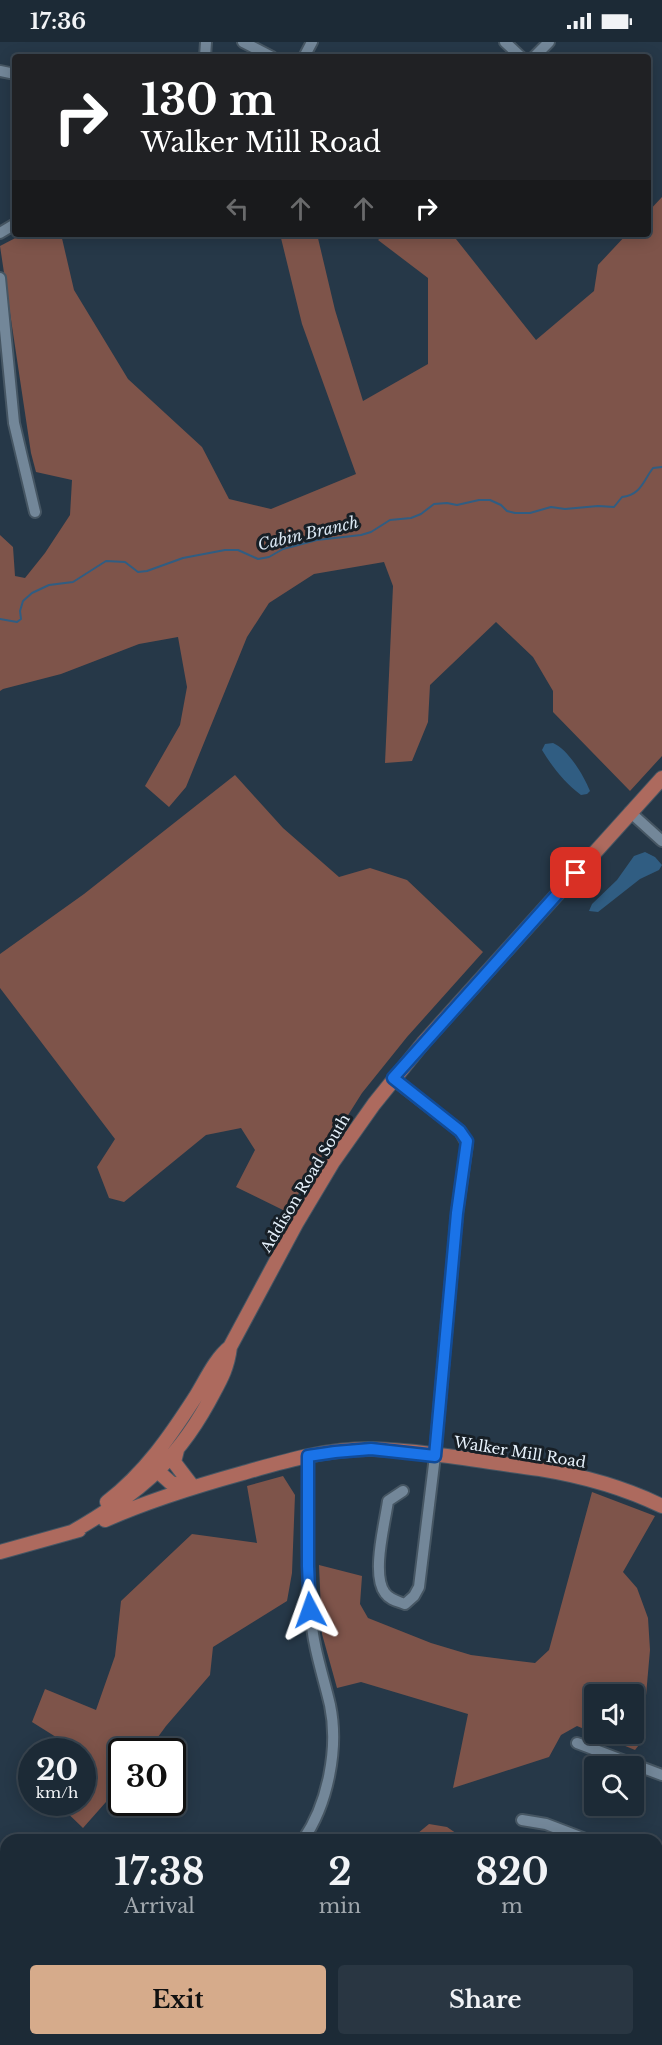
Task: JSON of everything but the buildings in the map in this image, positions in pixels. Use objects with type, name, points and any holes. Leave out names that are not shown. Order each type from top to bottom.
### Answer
[{"type":"main road","name":"Addison Road South","points":[[67,1533],[125,1499],[153,1467],[175,1426],[224,1352],[230,1347],[296,1224],[333,1162],[393,1078],[662,778]]},
{"type":"main road","name":"Addison Road South","points":[[153,1467],[177,1450],[197,1423],[228,1366],[230,1347]]},
{"type":"main road","name":"Walker Mill Road","points":[[0,1552],[67,1533],[193,1488],[287,1460],[371,1449],[566,1473],[613,1485],[662,1506]]},
{"type":"main road","points":[[177,1450],[174,1462],[193,1488]]},
{"type":"main road","points":[[153,1467],[171,1483],[193,1488]]},
{"type":"street","points":[[243,42],[266,54]]},
{"type":"street","points":[[505,42],[518,54]]},
{"type":"street","points":[[537,54],[549,42]]},
{"type":"street","points":[[0,278],[14,423],[35,512]]},
{"type":"street","points":[[630,812],[662,841]]},
{"type":"street","points":[[393,1078],[460,1131],[467,1141],[457,1213],[435,1456],[419,1587],[414,1596],[405,1604],[391,1599],[379,1582],[388,1501],[404,1491]]},
{"type":"street","points":[[306,1834],[320,1805],[330,1767],[332,1743],[330,1706],[312,1627],[308,1566],[308,1456]]},
{"type":"street","points":[[577,1743],[662,1775]]},
{"type":"street","points":[[522,1820],[546,1824],[572,1834]]},
{"type":"shaded area","points":[[662,197],[662,756],[630,791],[553,712],[553,691],[533,657],[496,622],[430,685],[428,722],[412,761],[385,763],[393,586],[384,562],[314,574],[269,603],[247,637],[186,787],[169,807],[145,786],[180,725],[187,687],[178,637],[139,644],[61,674],[0,691],[0,535],[13,547],[15,576],[25,578],[70,515],[72,480],[36,472],[31,453],[0,246],[17,237],[62,237],[74,290],[128,379],[202,447],[229,499],[271,509],[356,474],[302,324],[281,237],[318,237],[335,310],[363,401],[428,364],[428,278],[378,240],[382,237],[454,237],[536,340],[594,291],[598,265],[624,237],[651,237],[651,209]]},
{"type":"shaded area","points":[[235,775],[283,828],[339,877],[370,868],[407,880],[483,952],[407,1037],[362,1093],[287,1212],[236,1187],[255,1150],[241,1128],[206,1135],[124,1202],[109,1198],[97,1167],[115,1139],[0,988],[0,954],[84,894]]},
{"type":"shaded area","points":[[283,1476],[295,1495],[292,1573],[287,1601],[213,1647],[210,1675],[157,1738],[108,1738],[108,1800],[96,1813],[96,1738],[58,1738],[32,1722],[45,1689],[96,1710],[115,1656],[121,1601],[192,1534],[257,1543],[247,1486]]},
{"type":"shaded area","points":[[592,1492],[655,1516],[623,1572],[637,1588],[648,1618],[650,1650],[644,1718],[644,1684],[584,1684],[584,1729],[577,1726],[561,1735],[549,1757],[453,1788],[468,1714],[361,1682],[337,1688],[322,1634],[319,1565],[362,1576],[360,1604],[368,1618],[431,1643],[471,1655],[535,1663],[549,1650]]},
{"type":"shaded area","points":[[620,1744],[640,1744],[635,1750]]},
{"type":"shaded area","points":[[71,1816],[94,1816],[83,1828]]},
{"type":"shaded area","points":[[429,1824],[447,1827],[457,1834],[417,1834]]},
{"type":"water","points":[[553,743],[559,746],[575,764],[590,791],[587,794],[581,795],[569,785],[546,757],[542,750],[545,744]]},
{"type":"water","points":[[645,852],[655,857],[662,865],[659,870],[640,879],[598,912],[589,911],[592,904],[617,880],[634,856]]},
{"type":"waterway","name":"Cabin Branch","points":[[0,619],[17,622],[21,619],[20,611],[23,601],[32,593],[49,585],[73,582],[106,561],[125,562],[138,572],[183,558],[225,550],[238,550],[258,559],[269,557],[283,549],[317,540],[371,532],[390,520],[411,518],[421,514],[434,504],[457,505],[490,500],[507,511],[515,513],[530,513],[551,507],[565,509],[614,507],[622,497],[638,490],[653,468],[662,467]]},
{"type":"route","points":[[310,1610],[308,1456],[371,1449],[435,1456],[457,1213],[467,1141],[460,1131],[393,1078],[576,873]]}]
